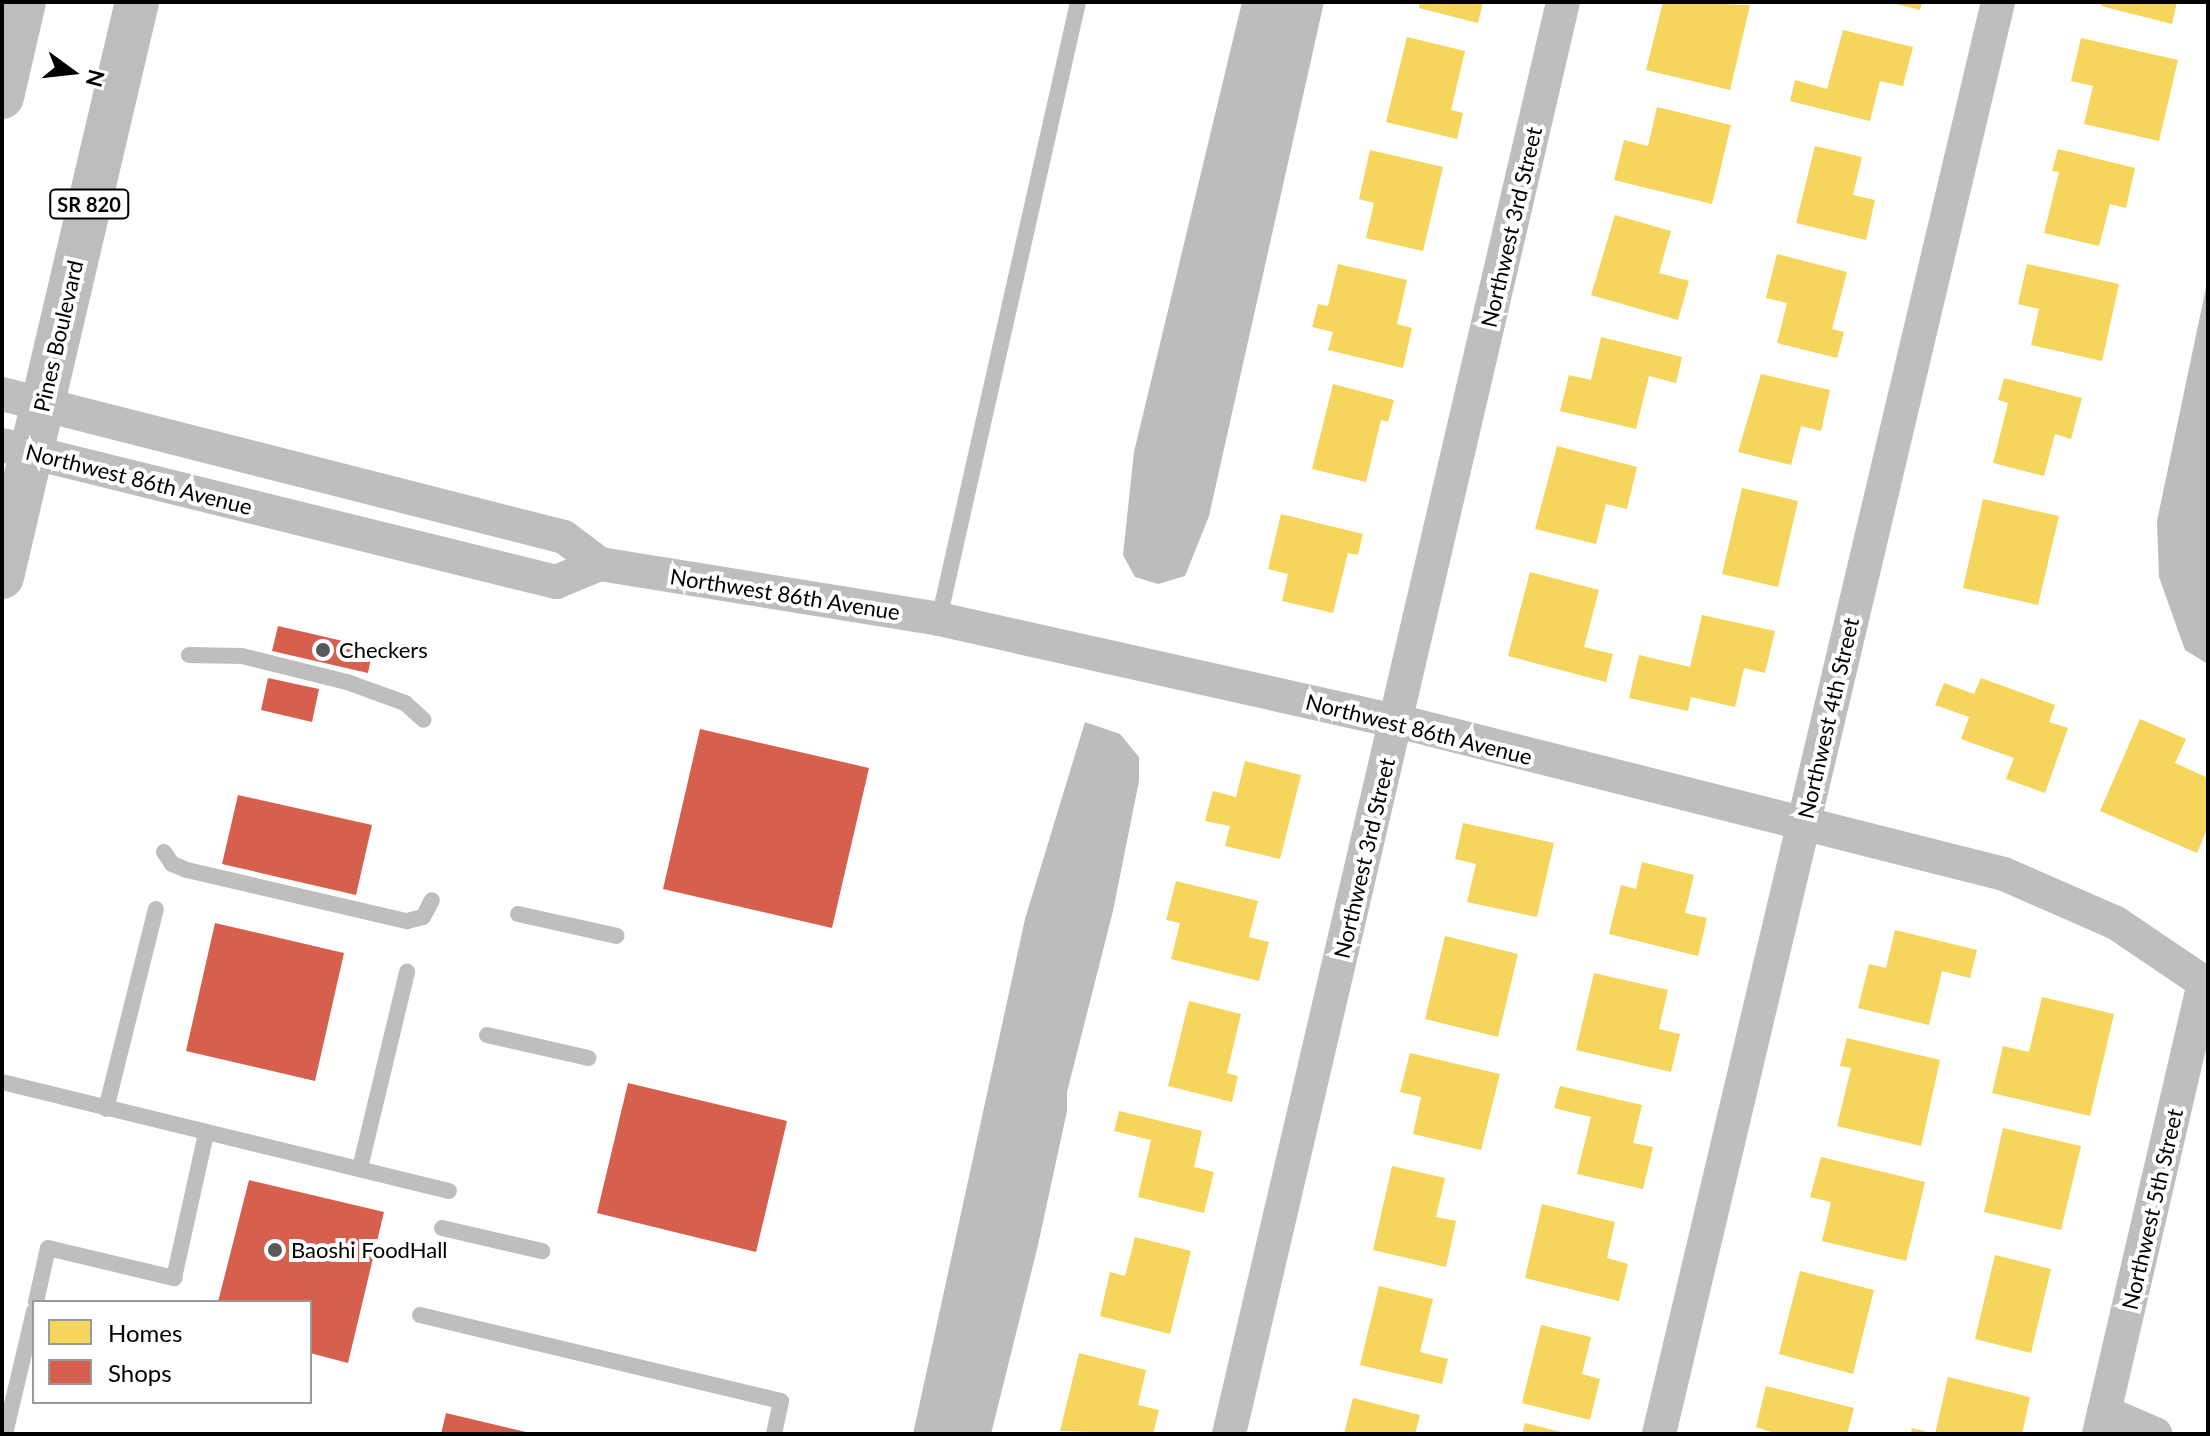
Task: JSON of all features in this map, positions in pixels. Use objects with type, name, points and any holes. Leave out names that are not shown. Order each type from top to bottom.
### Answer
[{"type":"highway","points":[[2,97],[24,2]]},
{"type":"highway","name":"Pines Boulevard","points":[[2,577],[21,400],[137,2]]},
{"type":"street","name":"Northwest 3rd Street","points":[[1229,1434],[1563,2]]},
{"type":"street","name":"Northwest 4th Street","points":[[1659,1434],[1998,2]]},
{"type":"street","name":"Northwest 86th Avenue","points":[[21,400],[564,537],[600,564],[939,619],[1397,721],[1802,827],[2004,874],[2116,923],[2206,984]]},
{"type":"street","name":"Northwest 86th Avenue","points":[[16,448],[556,582],[600,564]]},
{"type":"street","name":"Northwest 5th Street","points":[[2102,1423],[2206,984]]},
{"type":"street","points":[[2102,1423],[2155,1434]]},
{"type":"lane","points":[[939,619],[1078,2]]},
{"type":"lane","points":[[189,655],[242,656],[347,682],[405,703],[424,720]]},
{"type":"lane","points":[[164,852],[172,864],[187,870],[407,921],[423,917],[432,900]]},
{"type":"lane","points":[[106,1109],[156,909]]},
{"type":"lane","points":[[518,914],[617,936]]},
{"type":"lane","points":[[360,1168],[407,972]]},
{"type":"lane","points":[[487,1035],[588,1058]]},
{"type":"lane","points":[[2,1082],[449,1191]]},
{"type":"lane","points":[[36,1300],[48,1248],[174,1278],[206,1134]]},
{"type":"lane","points":[[442,1228],[542,1251]]},
{"type":"lane","points":[[420,1315],[781,1401],[774,1434]]},
{"type":"lane","points":[[5,1434],[32,1319]]},
{"type":"shaded area","points":[[1242,2],[1324,2],[1209,516],[1185,576],[1158,584],[1135,577],[1123,555],[1134,452]]},
{"type":"shaded area","points":[[2208,278],[2208,664],[2185,650],[2159,577],[2157,521]]},
{"type":"shaded area","points":[[1085,722],[1120,734],[1139,757],[1139,781],[1113,911],[1067,1092],[1067,1111],[1038,1245],[991,1434],[913,1434],[1025,919]]},
{"type":"building: Homes","points":[[1420,2],[1483,2],[1478,23],[1419,8]]},
{"type":"building: Homes","points":[[1663,2],[1750,5],[1730,90],[1646,70]]},
{"type":"building: Homes","points":[[1889,2],[1922,2],[1920,10]]},
{"type":"building: Homes","points":[[2102,2],[2177,2],[2172,24],[2101,6]]},
{"type":"building: Homes","points":[[1843,30],[1913,47],[1903,86],[1880,81],[1870,121],[1790,101],[1795,80],[1827,89]]},
{"type":"building: Homes","points":[[1407,37],[1465,51],[1451,110],[1463,113],[1457,139],[1386,122]]},
{"type":"building: Homes","points":[[2081,38],[2178,60],[2159,141],[2084,124],[2093,86],[2071,81]]},
{"type":"building: Homes","points":[[1657,107],[1731,125],[1712,204],[1614,180],[1624,140],[1648,146]]},
{"type":"building: Homes","points":[[1815,146],[1862,157],[1853,195],[1875,200],[1866,240],[1796,223]]},
{"type":"building: Homes","points":[[2058,149],[2135,168],[2126,208],[2110,204],[2099,246],[2044,233],[2059,172],[2052,171]]},
{"type":"building: Homes","points":[[1370,150],[1443,167],[1423,251],[1366,238],[1374,203],[1359,199]]},
{"type":"building: Homes","points":[[1615,215],[1671,231],[1659,273],[1689,281],[1678,320],[1591,295]]},
{"type":"building: Homes","points":[[1777,254],[1847,272],[1832,329],[1844,332],[1837,358],[1777,343],[1787,303],[1766,298]]},
{"type":"building: Homes","points":[[1338,264],[1407,280],[1397,324],[1412,328],[1403,368],[1328,350],[1333,332],[1312,327],[1318,304],[1328,306]]},
{"type":"building: Homes","points":[[2027,264],[2119,284],[2102,361],[2031,345],[2039,309],[2018,304]]},
{"type":"building: Homes","points":[[1601,337],[1682,357],[1676,383],[1649,376],[1636,429],[1560,411],[1569,375],[1591,380]]},
{"type":"building: Homes","points":[[1761,374],[1830,390],[1821,431],[1801,426],[1791,465],[1738,452]]},
{"type":"building: Homes","points":[[2004,378],[2082,398],[2071,439],[2055,434],[2044,476],[1993,463],[2008,403],[1998,400]]},
{"type":"building: Homes","points":[[1333,384],[1394,400],[1388,422],[1381,420],[1366,482],[1312,469]]},
{"type":"building: Homes","points":[[1557,446],[1637,467],[1627,509],[1606,504],[1596,544],[1535,529]]},
{"type":"building: Homes","points":[[1742,488],[1798,501],[1778,587],[1722,574]]},
{"type":"building: Homes","points":[[1983,499],[2059,516],[2038,605],[1963,588]]},
{"type":"building: Homes","points":[[1281,514],[1363,534],[1358,555],[1348,553],[1333,613],[1282,601],[1288,574],[1268,569]]},
{"type":"building: Homes","points":[[1530,572],[1599,590],[1584,647],[1613,654],[1606,682],[1508,656]]},
{"type":"building: Homes","points":[[1702,615],[1775,631],[1765,673],[1744,668],[1735,707],[1691,697],[1688,711],[1629,698],[1639,655],[1690,667]]},
{"type":"building: Homes","points":[[1981,678],[2055,705],[2049,722],[2068,728],[2045,793],[2006,779],[2014,758],[1961,739],[1969,717],[1935,705],[1944,683],[1974,694]]},
{"type":"building: Homes","points":[[2140,719],[2186,739],[2175,763],[2208,778],[2208,827],[2197,853],[2100,811]]},
{"type":"building: Homes","points":[[1245,761],[1301,775],[1280,859],[1225,846],[1230,826],[1205,821],[1213,791],[1236,797]]},
{"type":"building: Homes","points":[[1463,823],[1554,843],[1537,917],[1467,902],[1476,864],[1455,859]]},
{"type":"building: Homes","points":[[1642,862],[1694,875],[1685,913],[1707,918],[1698,956],[1609,934],[1621,885],[1636,889]]},
{"type":"building: Homes","points":[[1176,881],[1258,901],[1249,937],[1269,942],[1259,981],[1171,959],[1180,923],[1166,920]]},
{"type":"building: Homes","points":[[1895,930],[1977,950],[1970,978],[1942,971],[1929,1025],[1858,1008],[1869,964],[1886,968]]},
{"type":"building: Homes","points":[[1445,936],[1518,954],[1498,1037],[1425,1019]]},
{"type":"building: Homes","points":[[1594,973],[1668,990],[1659,1029],[1680,1034],[1671,1072],[1576,1050]]},
{"type":"building: Homes","points":[[2042,997],[2114,1014],[2090,1116],[1992,1093],[2003,1046],[2029,1052]]},
{"type":"building: Homes","points":[[1189,1001],[1241,1014],[1227,1073],[1238,1076],[1232,1102],[1168,1086]]},
{"type":"building: Homes","points":[[1847,1038],[1940,1060],[1921,1146],[1837,1126],[1851,1068],[1840,1066]]},
{"type":"building: Homes","points":[[1410,1053],[1500,1074],[1481,1150],[1413,1134],[1421,1097],[1400,1092]]},
{"type":"building: Homes","points":[[1560,1086],[1642,1105],[1633,1143],[1653,1147],[1643,1189],[1577,1174],[1591,1117],[1554,1108]]},
{"type":"building: Homes","points":[[1119,1111],[1202,1131],[1194,1167],[1214,1172],[1204,1213],[1138,1197],[1151,1140],[1114,1131]]},
{"type":"building: Homes","points":[[2003,1128],[2081,1146],[2061,1230],[1984,1212]]},
{"type":"building: Homes","points":[[1821,1157],[1925,1182],[1906,1261],[1822,1241],[1831,1202],[1810,1197]]},
{"type":"building: Homes","points":[[1392,1166],[1445,1178],[1436,1217],[1456,1221],[1446,1267],[1373,1250]]},
{"type":"building: Homes","points":[[1542,1204],[1615,1222],[1607,1258],[1628,1264],[1619,1301],[1525,1278]]},
{"type":"building: Homes","points":[[1135,1237],[1191,1251],[1170,1334],[1100,1316],[1110,1272],[1125,1276]]},
{"type":"building: Homes","points":[[1995,1255],[2051,1269],[2031,1353],[1975,1339]]},
{"type":"building: Homes","points":[[1800,1271],[1874,1290],[1853,1374],[1779,1354]]},
{"type":"building: Homes","points":[[1379,1286],[1433,1299],[1420,1352],[1448,1359],[1442,1384],[1360,1365]]},
{"type":"building: Homes","points":[[1541,1325],[1591,1337],[1582,1374],[1600,1379],[1590,1420],[1522,1403]]},
{"type":"building: Homes","points":[[1079,1353],[1146,1370],[1138,1405],[1159,1410],[1153,1434],[1060,1431]]},
{"type":"building: Homes","points":[[1948,1377],[2030,1397],[2022,1434],[1935,1434]]},
{"type":"building: Homes","points":[[1766,1386],[1854,1408],[1847,1434],[1777,1434],[1756,1427]]},
{"type":"building: Homes","points":[[1353,1398],[1420,1415],[1415,1434],[1344,1434]]},
{"type":"building: Homes","points":[[1525,1423],[1565,1433],[1565,1434],[1522,1434]]},
{"type":"building: Homes","points":[[1912,1428],[1931,1433],[1931,1434],[1911,1434]]},
{"type":"building: Shops","name":"Checkers","points":[[278,626],[373,648],[368,673],[272,651]]},
{"type":"building: Shops","points":[[268,678],[319,689],[312,722],[261,710]]},
{"type":"building: Shops","points":[[700,729],[869,768],[832,928],[663,889]]},
{"type":"building: Shops","points":[[238,795],[372,825],[356,895],[222,864]]},
{"type":"building: Shops","points":[[215,923],[344,953],[315,1081],[186,1051]]},
{"type":"building: Shops","points":[[628,1083],[787,1121],[756,1252],[597,1213]]},
{"type":"building: Shops","points":[[249,1180],[384,1212],[348,1363],[312,1354],[312,1300],[219,1300]]},
{"type":"building: Shops","points":[[446,1413],[530,1433],[530,1434],[441,1434]]},
{"type":"place","name":"Checkers","points":[[323,650]]},
{"type":"place","name":"Baoshi FoodHall","points":[[275,1250]]}]
